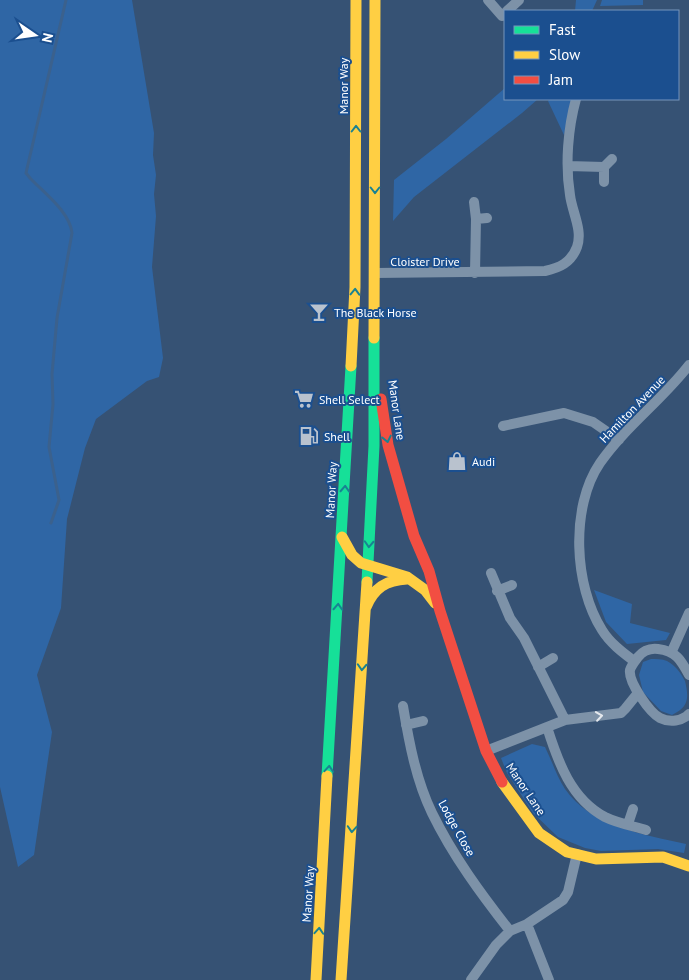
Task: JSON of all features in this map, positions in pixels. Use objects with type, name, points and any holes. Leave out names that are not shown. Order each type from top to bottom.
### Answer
[{"type":"main road","name":"Manor Way","points":[[316,980],[355,287],[356,0]]},
{"type":"main road","points":[[341,980],[374,446],[376,356],[376,0]]},
{"type":"main road","name":"Manor Lane","points":[[376,356],[388,445],[414,536],[437,596],[440,611],[486,751],[504,784],[539,833],[559,847],[596,859],[663,857],[689,866]]},
{"type":"main road","name":"Manor Lane","points":[[342,538],[354,556],[368,566],[396,572],[414,580],[426,591],[440,611]]},
{"type":"main road","points":[[365,610],[371,597],[380,585],[390,580],[414,580],[423,573],[425,561]]},
{"type":"street","points":[[488,0],[502,16],[504,14]]},
{"type":"street","points":[[508,10],[519,0]]},
{"type":"street","name":"Cloister Drive","points":[[376,273],[545,271],[564,266],[577,247],[579,233],[570,194],[568,166],[572,116],[576,100]]},
{"type":"street","points":[[604,182],[604,167],[612,159]]},
{"type":"street","points":[[568,166],[604,167]]},
{"type":"street","name":"Cloister Drive","points":[[474,202],[476,219],[475,273]]},
{"type":"street","points":[[476,219],[487,218]]},
{"type":"street","name":"Hamilton Avenue","points":[[634,661],[617,648],[602,630],[590,606],[581,570],[579,551],[579,533],[584,500],[590,481],[599,464],[689,365]]},
{"type":"street","points":[[503,426],[564,413],[594,422],[619,440]]},
{"type":"street","points":[[490,573],[510,618],[524,638],[565,720]]},
{"type":"street","points":[[497,591],[512,585]]},
{"type":"street","points":[[672,652],[689,613]]},
{"type":"street","points":[[689,675],[683,664],[672,652],[653,648],[642,652],[634,661],[630,671],[631,680],[638,693],[654,714],[662,719],[677,721],[689,716]]},
{"type":"street","points":[[538,667],[553,658]]},
{"type":"street","points":[[486,751],[565,720],[620,713],[638,693]]},
{"type":"street","name":"Lodge Close","points":[[403,706],[413,760],[432,812],[476,887],[510,931]]},
{"type":"street","points":[[406,725],[423,721]]},
{"type":"street","points":[[547,727],[554,751],[568,781],[583,800],[606,817],[646,830]]},
{"type":"street","points":[[628,824],[633,809]]},
{"type":"street","points":[[471,980],[496,945],[510,931],[527,924],[563,900],[568,892],[577,854]]},
{"type":"street","points":[[527,924],[550,980]]},
{"type":"shaded area","points":[[0,0],[132,0],[154,133],[153,155],[156,175],[154,194],[156,216],[152,267],[163,358],[159,377],[147,381],[96,419],[85,448],[67,519],[61,608],[37,675],[52,732],[34,855],[18,867],[0,787]]},
{"type":"shaded area","points":[[576,0],[597,0],[592,10],[575,10]]},
{"type":"shaded area","points":[[602,0],[643,0],[643,5],[600,6]]},
{"type":"shaded area","points":[[504,89],[504,100],[537,100],[414,197],[393,221],[394,180],[446,139]]},
{"type":"shaded area","points":[[572,100],[564,135],[548,101]]},
{"type":"shaded area","points":[[594,590],[632,604],[630,623],[670,633],[666,640],[627,644],[606,622]]},
{"type":"shaded area","points":[[651,659],[667,661],[678,670],[685,681],[687,697],[685,705],[672,715],[661,711],[643,692],[639,675],[643,662]]},
{"type":"shaded area","points":[[532,744],[545,747],[565,789],[576,802],[589,812],[620,827],[686,844],[684,853],[658,849],[601,851],[585,848],[558,837],[533,813],[507,773],[501,758]]},
{"type":"waterway","points":[[51,523],[59,500],[49,447],[53,404],[52,374],[57,318],[72,233],[62,210],[26,173],[66,0]]},
{"type":"traffic: fast","points":[[367,582],[374,446],[374,338]]},
{"type":"traffic: fast","points":[[327,776],[351,366]]},
{"type":"traffic: slow","points":[[351,366],[355,287],[356,0]]},
{"type":"traffic: slow","points":[[374,338],[375,0]]},
{"type":"traffic: slow","points":[[342,537],[352,555],[361,563],[407,577],[425,590],[435,603]]},
{"type":"traffic: slow","points":[[366,607],[369,600],[382,586],[393,581],[407,579]]},
{"type":"traffic: slow","points":[[341,980],[367,582]]},
{"type":"traffic: slow","points":[[316,980],[327,776]]},
{"type":"traffic: slow","points":[[502,782],[539,833],[567,852],[596,859],[663,857],[689,866]]},
{"type":"traffic: jam","points":[[381,399],[388,445],[414,536],[429,571],[440,611],[486,751],[502,782]]},
{"type":"place","name":"The Black Horse","points":[[319,312]]},
{"type":"place","name":"Shell Select","points":[[304,399]]},
{"type":"place","name":"Shell","points":[[309,436]]},
{"type":"place","name":"Audi","points":[[457,461]]}]
